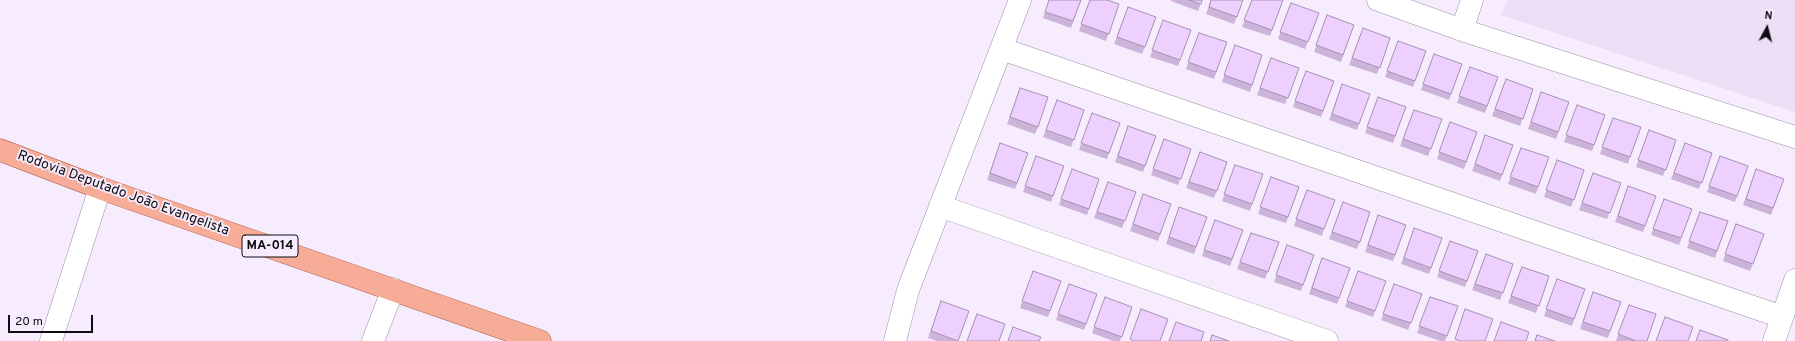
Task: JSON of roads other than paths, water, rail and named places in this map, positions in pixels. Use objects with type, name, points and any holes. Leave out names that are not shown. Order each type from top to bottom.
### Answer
[{"type":"main road","name":"Rodovia Deputado João Evangelista","points":[[0,150],[100,188],[540,341]]},
{"type":"street","points":[[895,341],[908,290],[1020,0]]},
{"type":"street","points":[[1378,0],[1462,30],[1795,137]]},
{"type":"street","points":[[1462,30],[1472,0]]},
{"type":"street","points":[[1002,49],[1782,317]]},
{"type":"street","points":[[51,341],[100,188]]},
{"type":"street","points":[[940,206],[1327,341]]},
{"type":"street","points":[[1774,341],[1795,280]]},
{"type":"street","points":[[372,341],[393,289]]}]
